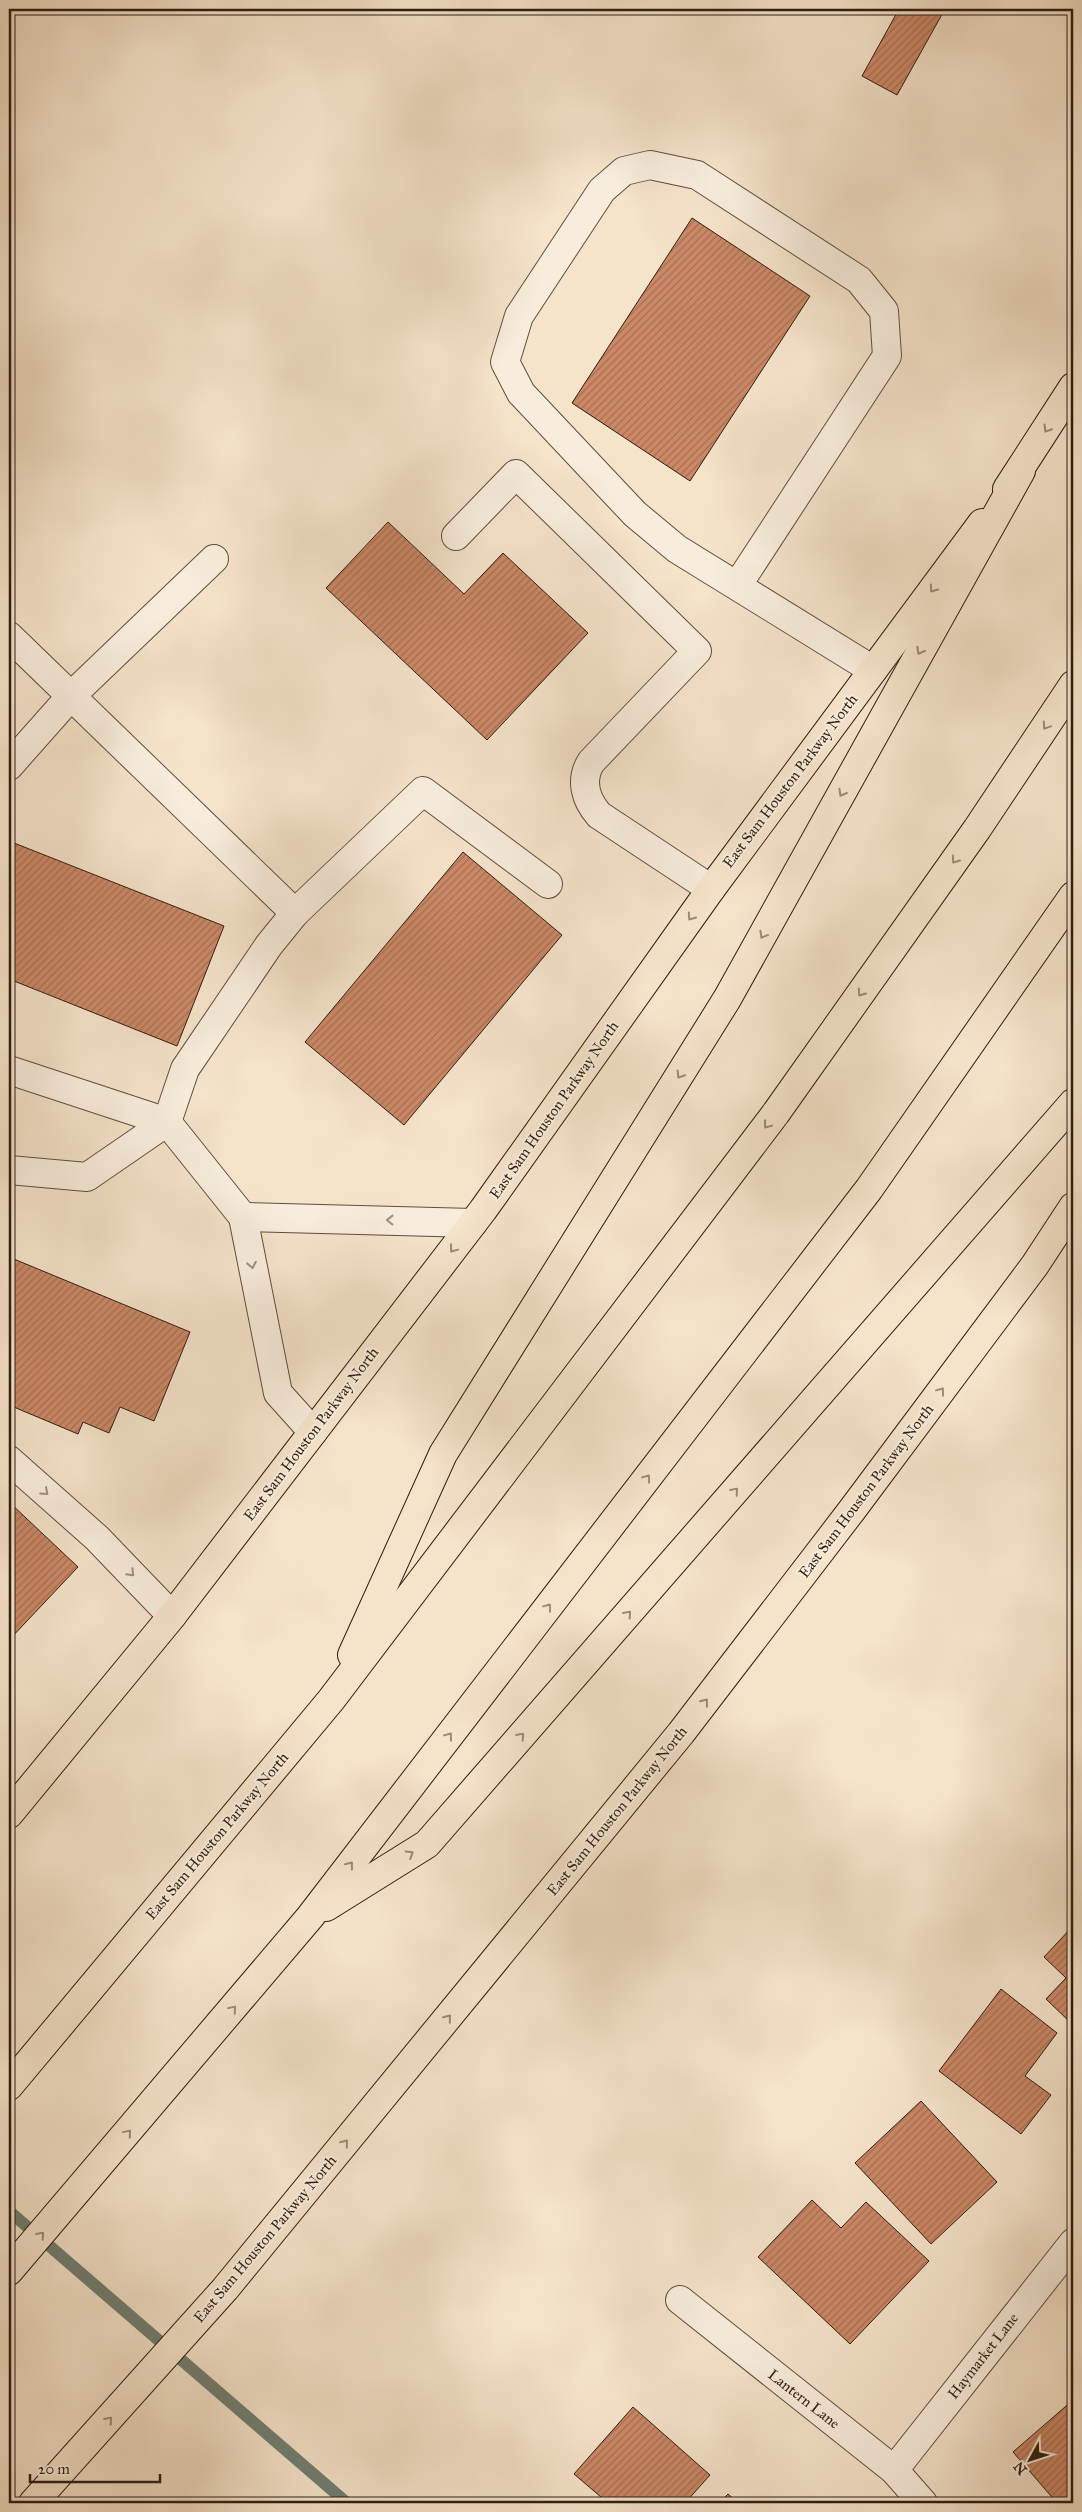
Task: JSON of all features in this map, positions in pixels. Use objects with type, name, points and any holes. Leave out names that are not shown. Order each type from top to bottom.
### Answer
[{"type":"main road","name":"East Sam Houston Parkway North","points":[[9,1814],[172,1616],[473,1223],[711,889],[1020,471],[1073,387]]},
{"type":"main road","points":[[331,1700],[443,1454],[727,999],[1020,471]]},
{"type":"main road","name":"East Sam Houston Parkway North","points":[[9,2086],[331,1700],[776,1113],[977,829],[1073,686]]},
{"type":"main road","points":[[9,2271],[97,2170],[310,1917],[869,1189],[1073,896]]},
{"type":"main road","points":[[310,1917],[427,1844],[1073,1103]]},
{"type":"main road","name":"East Sam Houston Parkway North","points":[[33,2503],[225,2289],[681,1733],[852,1510],[1034,1265],[1073,1208]]},
{"type":"street","points":[[738,586],[887,356],[884,311],[859,280],[697,175],[650,165],[624,171],[602,190],[519,316],[505,362],[521,393],[635,514],[677,549],[873,670]]},
{"type":"street","points":[[456,536],[516,474],[697,651],[591,762],[585,772],[586,791],[592,807],[598,815],[711,889]]},
{"type":"street","points":[[9,766],[71,696],[214,559]]},
{"type":"street","points":[[9,636],[295,913]]},
{"type":"street","points":[[9,1170],[88,1177],[166,1122],[185,1069],[269,946],[295,913],[423,791],[548,884]]},
{"type":"street","points":[[9,1070],[166,1122],[243,1217],[278,1393],[313,1432]]},
{"type":"street","points":[[243,1217],[473,1223]]},
{"type":"street","points":[[9,1460],[97,1538],[172,1616]]},
{"type":"street","name":"Haymarket Lane","points":[[894,2470],[1073,2243]]},
{"type":"street","name":"Lantern Lane","points":[[680,2300],[894,2470],[923,2503]]},
{"type":"building","points":[[899,9],[945,9],[897,95],[862,76]]},
{"type":"building","points":[[692,218],[810,296],[690,481],[572,403]]},
{"type":"building","points":[[388,522],[464,594],[503,553],[588,633],[487,740],[326,588]]},
{"type":"building","points":[[9,841],[224,926],[177,1046],[9,979]]},
{"type":"building","points":[[463,852],[562,935],[404,1125],[305,1042]]},
{"type":"building","points":[[9,1257],[190,1332],[154,1421],[120,1407],[109,1433],[83,1422],[78,1434],[9,1405]]},
{"type":"building","points":[[9,1502],[78,1567],[9,1640]]},
{"type":"building","points":[[1073,1926],[1073,2025],[1046,1999],[1066,1978],[1044,1957]]},
{"type":"building","points":[[1001,1989],[1057,2033],[1025,2076],[1051,2095],[1021,2134],[939,2071]]},
{"type":"building","points":[[921,2101],[997,2182],[931,2244],[855,2163]]},
{"type":"building","points":[[812,2200],[841,2228],[866,2202],[929,2261],[850,2344],[758,2257]]},
{"type":"building","points":[[1073,2400],[1073,2503],[1057,2503],[1013,2452]]},
{"type":"building","points":[[633,2407],[710,2475],[685,2503],[608,2503],[574,2474]]},
{"type":"building","points":[[728,2494],[738,2503],[719,2503]]},
{"type":"waterway","points":[[9,2211],[347,2503]]}]
